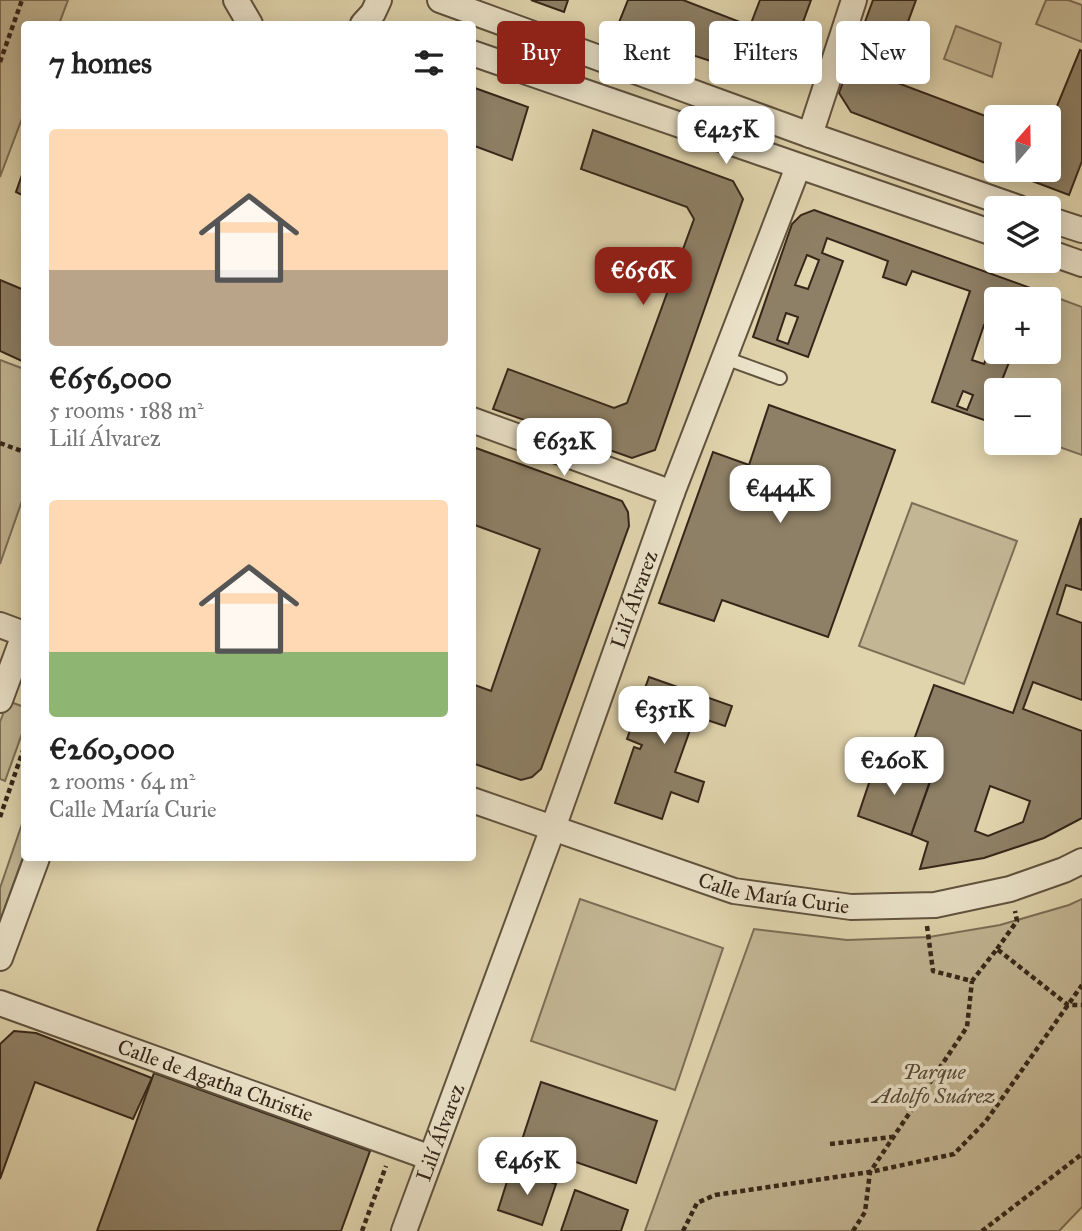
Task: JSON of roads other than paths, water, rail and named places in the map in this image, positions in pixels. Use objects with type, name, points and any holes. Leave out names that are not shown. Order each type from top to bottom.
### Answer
[{"type":"street","points":[[366,21],[379,0]]},
{"type":"street","points":[[440,0],[985,196]]},
{"type":"street","points":[[810,135],[854,0]]},
{"type":"street","points":[[476,54],[984,230]]},
{"type":"street","name":"Lilí Álvarez","points":[[404,1231],[553,828],[672,493],[798,167]]},
{"type":"street","points":[[1061,223],[1082,230]]},
{"type":"street","points":[[1061,257],[1082,264]]},
{"type":"street","points":[[476,421],[672,493]]},
{"type":"street","points":[[0,625],[21,634]]},
{"type":"street","points":[[0,700],[21,643]]},
{"type":"street","name":"Calle María Curie","points":[[476,801],[734,891],[851,907],[924,907],[1010,889],[1082,861]]},
{"type":"street","points":[[0,958],[36,861]]},
{"type":"street","name":"Calle de Agatha Christie","points":[[0,1003],[430,1158]]},
{"type":"lane","points":[[724,358],[780,378]]},
{"type":"park label","name":"Parque Adolfo Suárez","points":[[934,1084]]}]
